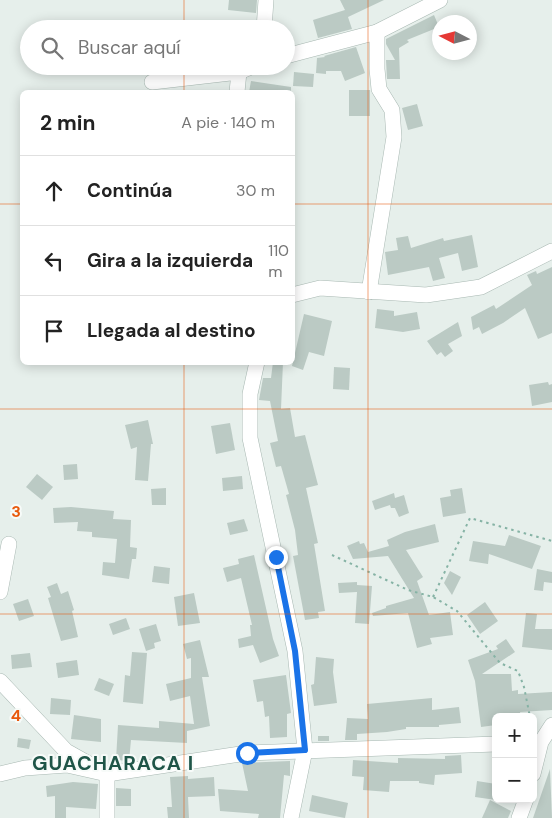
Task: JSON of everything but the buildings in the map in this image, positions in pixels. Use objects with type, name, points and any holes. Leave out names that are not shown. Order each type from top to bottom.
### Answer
[{"type":"street","points":[[265,20],[266,0]]},
{"type":"street","points":[[295,54],[377,32],[440,0]]},
{"type":"street","points":[[369,292],[394,137],[392,110],[379,89],[377,32]]},
{"type":"street","points":[[152,82],[213,75]]},
{"type":"street","points":[[237,90],[239,75]]},
{"type":"street","points":[[295,294],[320,288],[426,296],[481,287],[552,251]]},
{"type":"street","points":[[256,365],[250,394],[250,438],[295,651],[305,750],[291,818]]},
{"type":"street","points":[[0,592],[9,544]]},
{"type":"street","points":[[0,681],[66,752],[108,774]]},
{"type":"street","points":[[537,742],[552,725]]},
{"type":"street","points":[[0,774],[25,768],[67,765],[108,774],[247,753],[492,744]]},
{"type":"street","points":[[107,818],[108,774]]},
{"type":"street","points":[[519,818],[525,803]]},
{"type":"path","points":[[433,597],[470,518],[552,541]]},
{"type":"path","points":[[332,555],[408,590],[433,597],[457,611],[500,663],[518,671],[524,687],[529,713]]},
{"type":"district","name":"GUACHARACA I","points":[[113,763]]},
{"type":"route","points":[[247,753],[305,750],[295,651],[276,557]]}]
